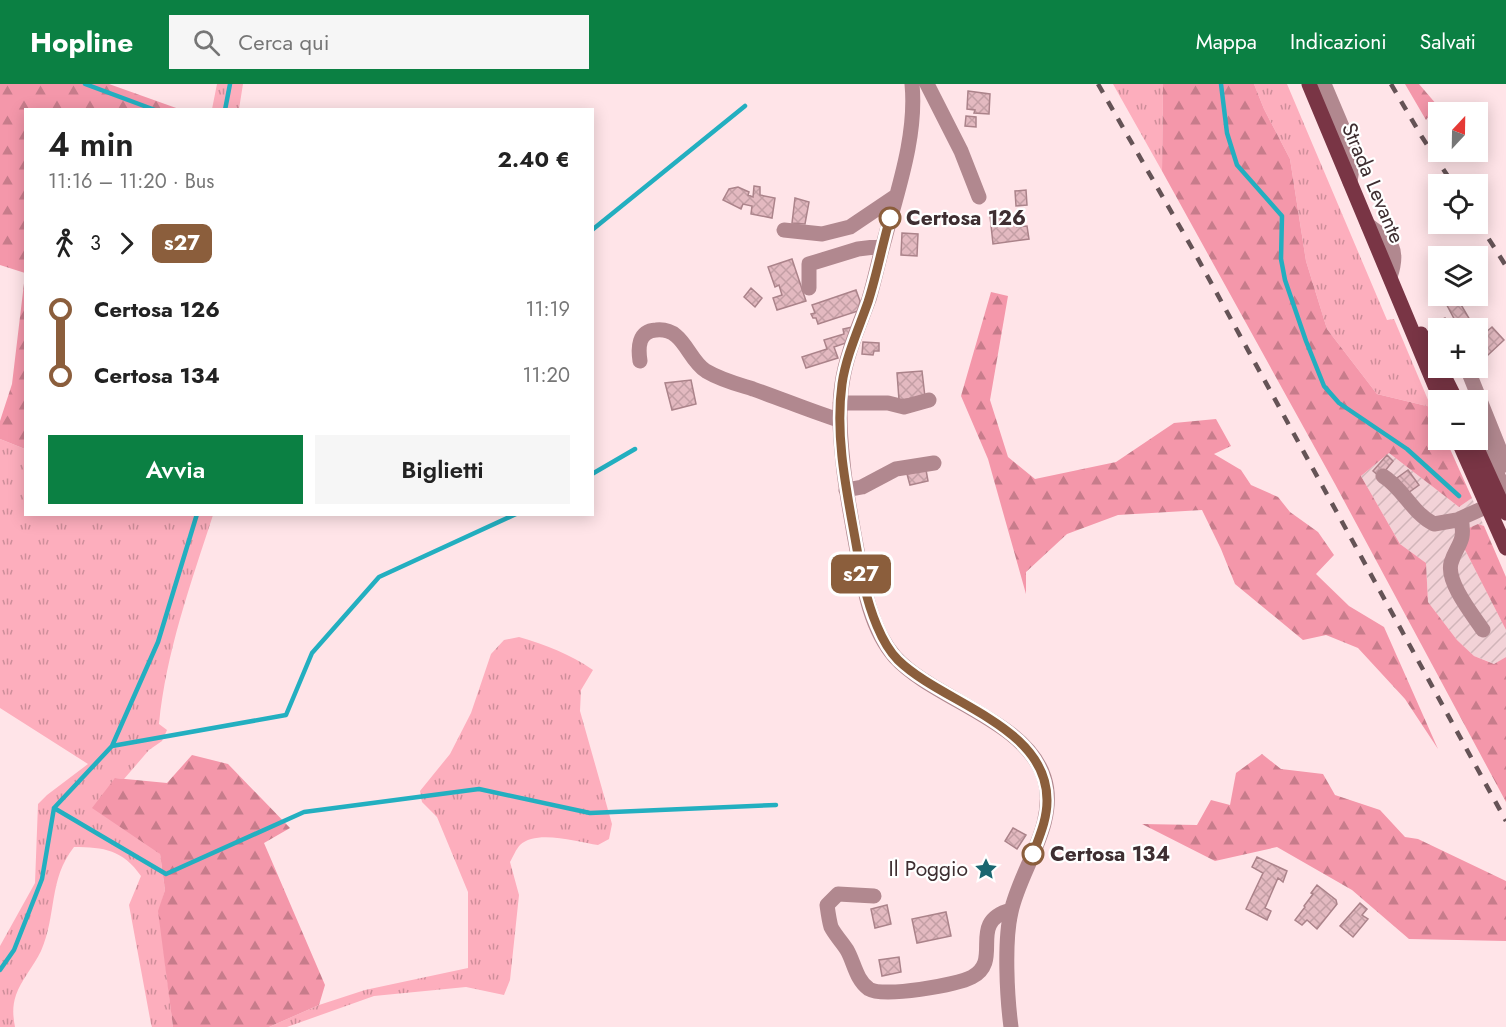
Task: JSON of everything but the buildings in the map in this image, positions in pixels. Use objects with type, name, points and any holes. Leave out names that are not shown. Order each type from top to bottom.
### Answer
[{"type":"main road","name":"Strada Levante","points":[[1309,84],[1400,298],[1415,341],[1446,390]]},
{"type":"main road","name":"Strada Levante","points":[[1400,298],[1428,347]]},
{"type":"main road","points":[[1463,450],[1506,548]]},
{"type":"main road","points":[[1478,450],[1506,513]]},
{"type":"street","points":[[912,84],[912,118],[896,196],[874,281],[846,367],[840,403],[839,420],[846,490],[867,596],[888,648],[898,660],[919,676],[978,712],[1010,735],[1034,759],[1044,777],[1047,801],[1044,822],[1011,910],[1008,988],[1011,1027]]},
{"type":"street","points":[[927,84],[961,151],[979,197]]},
{"type":"street","points":[[1324,84],[1354,155],[1350,182]]},
{"type":"street","points":[[784,230],[822,234],[850,227],[896,196]]},
{"type":"street","points":[[809,288],[809,264],[858,249],[883,246]]},
{"type":"street","points":[[640,361],[638,345],[641,338],[657,329],[673,333],[680,338],[697,365],[706,371],[795,406],[839,420]]},
{"type":"street","points":[[1471,378],[1506,465]]},
{"type":"street","points":[[840,403],[888,403],[904,406],[929,400]]},
{"type":"street","points":[[1487,450],[1506,494]]},
{"type":"street","points":[[846,490],[862,487],[896,470],[934,463]]},
{"type":"street","points":[[1383,476],[1398,488],[1430,522],[1438,524],[1461,518],[1488,506]]},
{"type":"street","points":[[1461,518],[1463,537],[1452,562],[1451,573],[1465,603],[1484,630]]},
{"type":"street","points":[[874,896],[838,894],[827,905],[828,915],[832,929],[848,951],[860,980],[870,990],[889,992],[936,986],[973,977],[984,967],[988,952],[986,937],[989,925],[1001,912],[1011,910]]},
{"type":"shaded area","points":[[1389,453],[1459,507],[1472,498],[1484,526],[1478,524],[1462,544],[1506,630],[1506,657],[1495,664],[1474,656],[1457,640],[1428,602],[1426,563],[1400,544],[1361,476]]},
{"type":"green space","points":[[0,84],[109,84],[176,108],[24,108],[24,273],[0,265]]},
{"type":"green space","points":[[217,84],[243,84],[239,108],[212,108]]},
{"type":"green space","points":[[1113,84],[1163,84],[1162,171]]},
{"type":"green space","points":[[1163,84],[1254,84],[1264,109],[1290,159],[1306,261],[1327,329],[1377,394],[1428,406],[1428,450],[1450,450],[1472,498],[1459,507],[1389,453],[1361,476],[1400,544],[1426,563],[1428,602],[1457,640],[1474,656],[1494,664],[1506,657],[1506,802],[1335,484],[1162,171]]},
{"type":"green space","points":[[1254,84],[1287,84],[1387,320],[1394,319],[1428,400],[1428,406],[1377,394],[1327,329],[1306,261],[1290,159],[1264,109]]},
{"type":"green space","points":[[1405,84],[1419,84],[1434,102],[1428,102],[1426,120]]},
{"type":"green space","points":[[24,283],[24,449],[0,439],[0,421],[12,384]]},
{"type":"green space","points":[[991,292],[1008,296],[990,400],[1008,457],[1035,479],[1116,462],[1174,423],[1216,419],[1231,446],[1214,454],[1241,470],[1251,485],[1278,497],[1290,512],[1318,532],[1334,555],[1316,574],[1349,606],[1384,627],[1438,749],[1405,699],[1358,648],[1326,635],[1303,640],[1235,584],[1202,510],[1118,515],[1067,534],[1026,572],[1026,594],[988,459],[961,396]]},
{"type":"green space","points":[[0,439],[24,449],[24,516],[213,516],[180,618],[167,671],[159,724],[167,730],[162,741],[149,750],[124,779],[115,778],[160,854],[165,890],[159,911],[173,1027],[152,1027],[151,1024],[129,905],[141,876],[120,855],[104,849],[74,847],[60,872],[46,938],[41,951],[16,995],[13,1011],[15,1027],[0,1027],[0,946],[35,883],[38,804],[88,764],[0,708]]},
{"type":"green space","points":[[1478,524],[1484,526],[1506,577],[1506,630],[1462,544],[1469,528]]},
{"type":"green space","points":[[519,637],[558,650],[593,670],[581,690],[580,711],[612,824],[609,839],[598,845],[558,838],[536,838],[527,840],[517,849],[510,862],[519,895],[510,980],[504,995],[466,987],[374,996],[287,1027],[269,1027],[319,1005],[365,990],[468,968],[468,892],[437,817],[422,802],[420,791],[450,754],[471,713],[491,654],[504,640]]},
{"type":"green space","points":[[1262,754],[1281,769],[1323,774],[1335,795],[1380,810],[1405,837],[1418,839],[1506,881],[1506,941],[1409,939],[1352,890],[1277,847],[1215,861],[1142,824],[1197,825],[1211,800],[1230,805],[1236,773]]},
{"type":"green space","points":[[192,755],[228,764],[290,828],[264,843],[325,985],[319,1005],[269,1027],[173,1027],[158,911],[165,890],[160,854],[92,808],[115,778],[167,783]]},
{"type":"waterway","points":[[85,84],[150,108]]},
{"type":"waterway","points":[[225,108],[230,84]]},
{"type":"waterway","points":[[1221,84],[1227,133],[1237,165],[1282,216],[1281,259],[1285,280],[1324,386],[1339,403],[1407,449],[1459,496]]},
{"type":"waterway","points":[[594,228],[745,106]]},
{"type":"waterway","points":[[594,473],[635,449]]},
{"type":"waterway","points":[[0,970],[14,950],[42,879],[54,808],[112,746],[158,642],[196,516]]},
{"type":"waterway","points":[[112,746],[286,715],[312,653],[379,577],[512,516]]},
{"type":"waterway","points":[[54,808],[166,874],[304,812],[479,789],[590,813],[776,805]]},
{"type":"railway","points":[[1098,84],[1192,248],[1506,821]]},
{"type":"railway","points":[[1391,84],[1446,174]]},
{"type":"railway","points":[[1486,234],[1506,266]]},
{"type":"bus line","name":"s27","points":[[890,218],[874,281],[846,367],[840,403],[839,420],[846,490],[863,580],[878,628],[888,648],[898,660],[919,676],[999,726],[1024,748],[1038,765],[1046,784],[1047,808],[1033,854]]},
{"type":"place","name":"Certosa 126","points":[[890,218]]},
{"type":"place","name":"Certosa 134","points":[[1033,854]]},
{"type":"place","name":"Il Poggio","points":[[986,869]]}]
